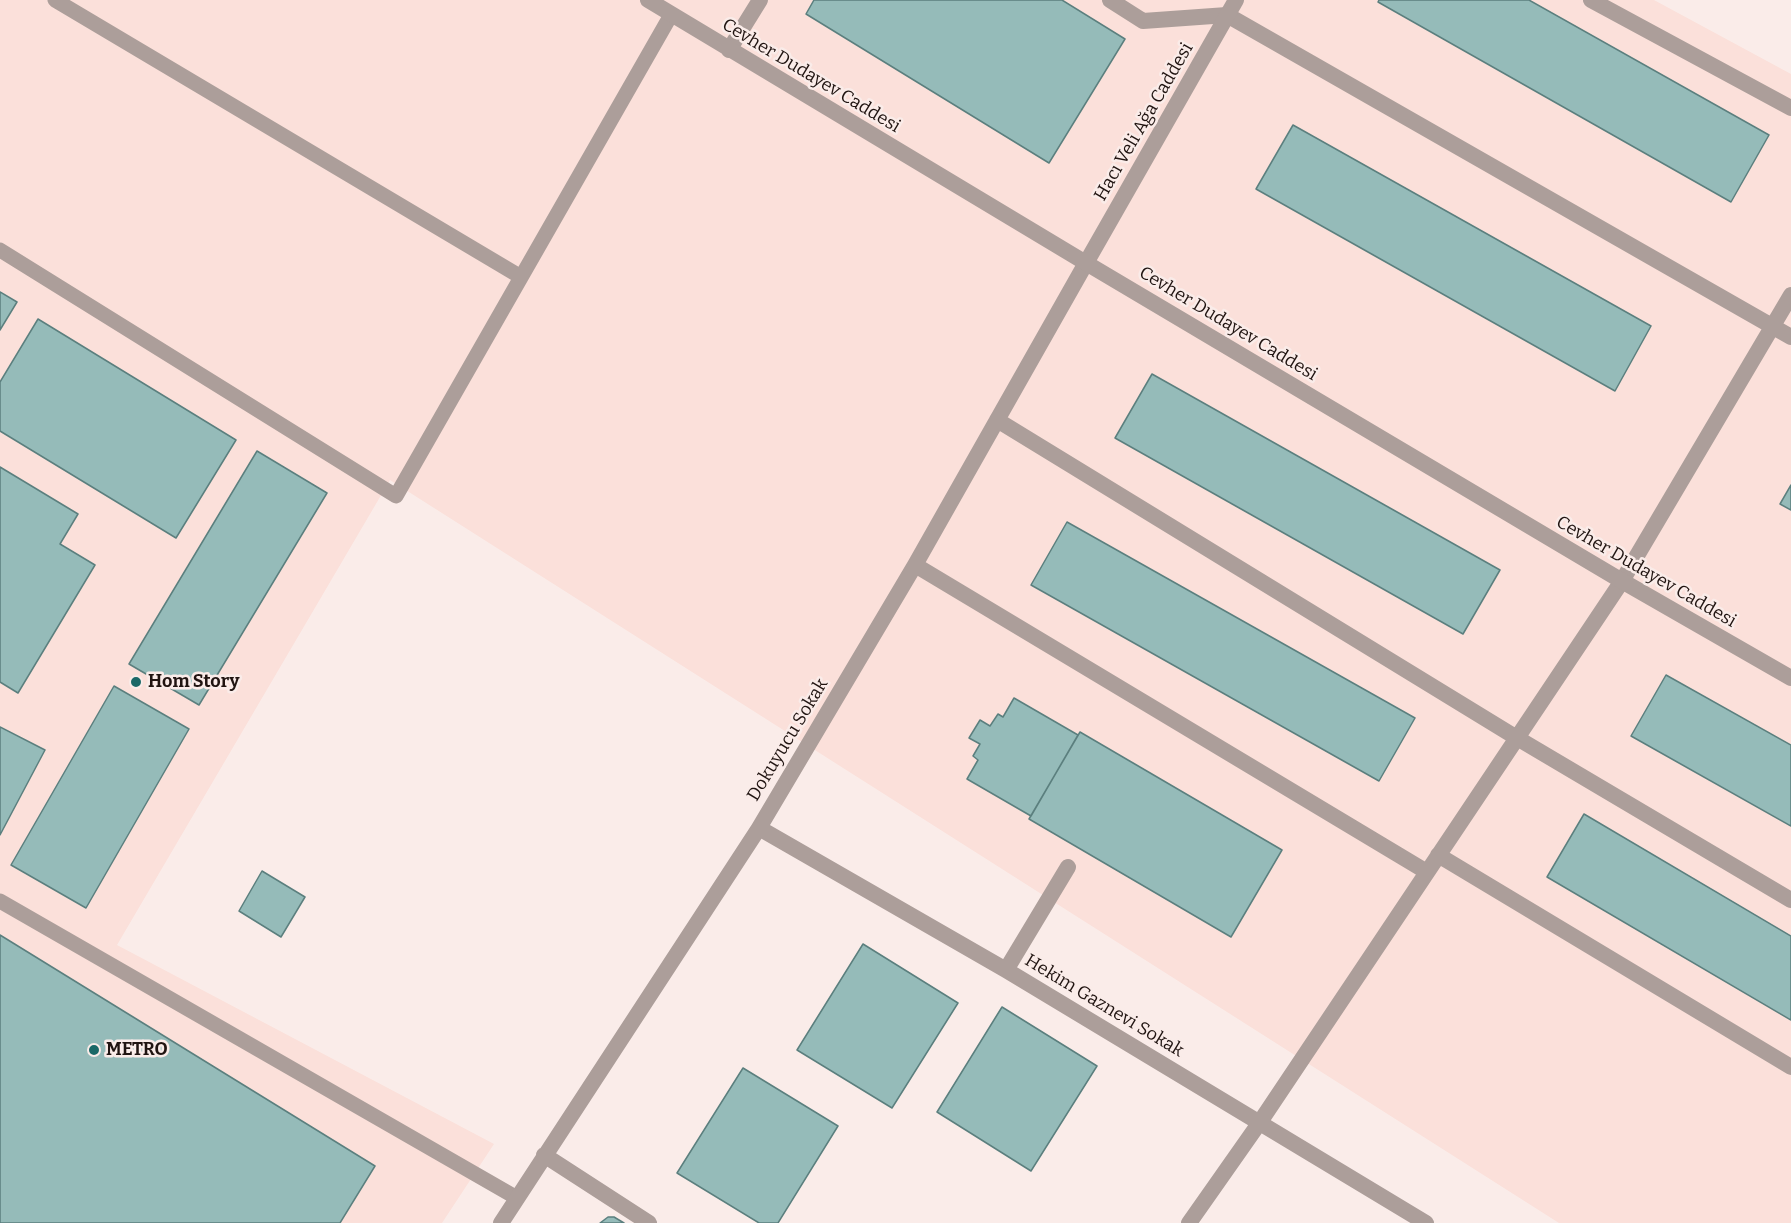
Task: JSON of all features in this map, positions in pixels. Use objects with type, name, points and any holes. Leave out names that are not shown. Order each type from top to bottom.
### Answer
[{"type":"street","name":"Cevher Dudayev Caddesi","points":[[648,0],[1622,581],[1791,678]]},
{"type":"street","points":[[729,50],[760,0]]},
{"type":"street","points":[[1110,0],[1143,21],[1224,8],[1791,337]]},
{"type":"street","name":"Hacı Veli Ağa Caddesi","points":[[1086,263],[1224,8],[1236,0]]},
{"type":"street","points":[[1591,0],[1791,108]]},
{"type":"street","name":"Dokuyucu Sokak","points":[[501,1223],[759,828],[915,565],[1086,263]]},
{"type":"street","points":[[1189,1223],[1260,1122],[1622,581],[1791,295]]},
{"type":"street","points":[[997,420],[1517,738],[1791,900]]},
{"type":"street","points":[[915,565],[1427,872]]},
{"type":"street","name":"Hekim Gaznevi Sokak","points":[[759,828],[1005,970],[1425,1223]]},
{"type":"street","points":[[1438,855],[1791,1067]]},
{"type":"street","points":[[1005,970],[1068,867]]},
{"type":"street","points":[[544,1155],[649,1223]]},
{"type":"lane","points":[[55,0],[521,277]]},
{"type":"lane","points":[[0,250],[396,496],[671,15]]},
{"type":"lane","points":[[0,901],[517,1198]]},
{"type":"shaded area","points":[[0,0],[1654,0],[1791,74],[1791,1223],[1559,1223],[390,480],[117,945],[494,1144],[442,1223],[0,1223]]},
{"type":"building","points":[[814,0],[1062,0],[1125,39],[1049,163],[806,14]]},
{"type":"building","points":[[1379,0],[1529,0],[1769,135],[1731,202],[1378,2]]},
{"type":"building","points":[[1293,125],[1651,326],[1615,391],[1256,189]]},
{"type":"building","points":[[0,292],[17,302],[0,330]]},
{"type":"building","points":[[38,319],[236,440],[176,538],[0,431],[0,382]]},
{"type":"building","points":[[1152,374],[1500,570],[1463,634],[1115,438]]},
{"type":"building","points":[[257,451],[327,493],[199,705],[129,664]]},
{"type":"building","points":[[0,467],[78,514],[60,544],[95,565],[18,693],[0,682]]},
{"type":"building","points":[[1791,485],[1791,510],[1780,504]]},
{"type":"building","points":[[1067,522],[1415,718],[1379,781],[1031,585]]},
{"type":"building","points":[[1666,675],[1791,745],[1791,826],[1631,736]]},
{"type":"building","points":[[114,686],[189,729],[86,908],[11,865]]},
{"type":"building","points":[[1014,698],[1078,735],[1031,816],[967,779],[978,760],[973,756],[980,744],[969,738],[980,720],[990,726],[998,714],[1003,717]]},
{"type":"building","points":[[0,727],[45,750],[0,835]]},
{"type":"building","points":[[1080,732],[1282,850],[1231,937],[1029,819]]},
{"type":"building","points":[[1584,814],[1791,936],[1791,1020],[1547,877]]},
{"type":"building","points":[[262,871],[305,897],[281,937],[239,911]]},
{"type":"building","name":"METRO","points":[[0,935],[375,1166],[340,1223],[0,1223]]},
{"type":"building","points":[[863,944],[958,1003],[892,1108],[797,1050]]},
{"type":"building","points":[[1002,1007],[1097,1066],[1031,1171],[937,1112]]},
{"type":"building","points":[[743,1068],[838,1126],[778,1223],[759,1223],[677,1173]]},
{"type":"building","points":[[608,1217],[614,1217],[624,1223],[600,1223]]},
{"type":"place","name":"Hom Story","points":[[136,682]]},
{"type":"place","name":"METRO","points":[[94,1050]]}]
